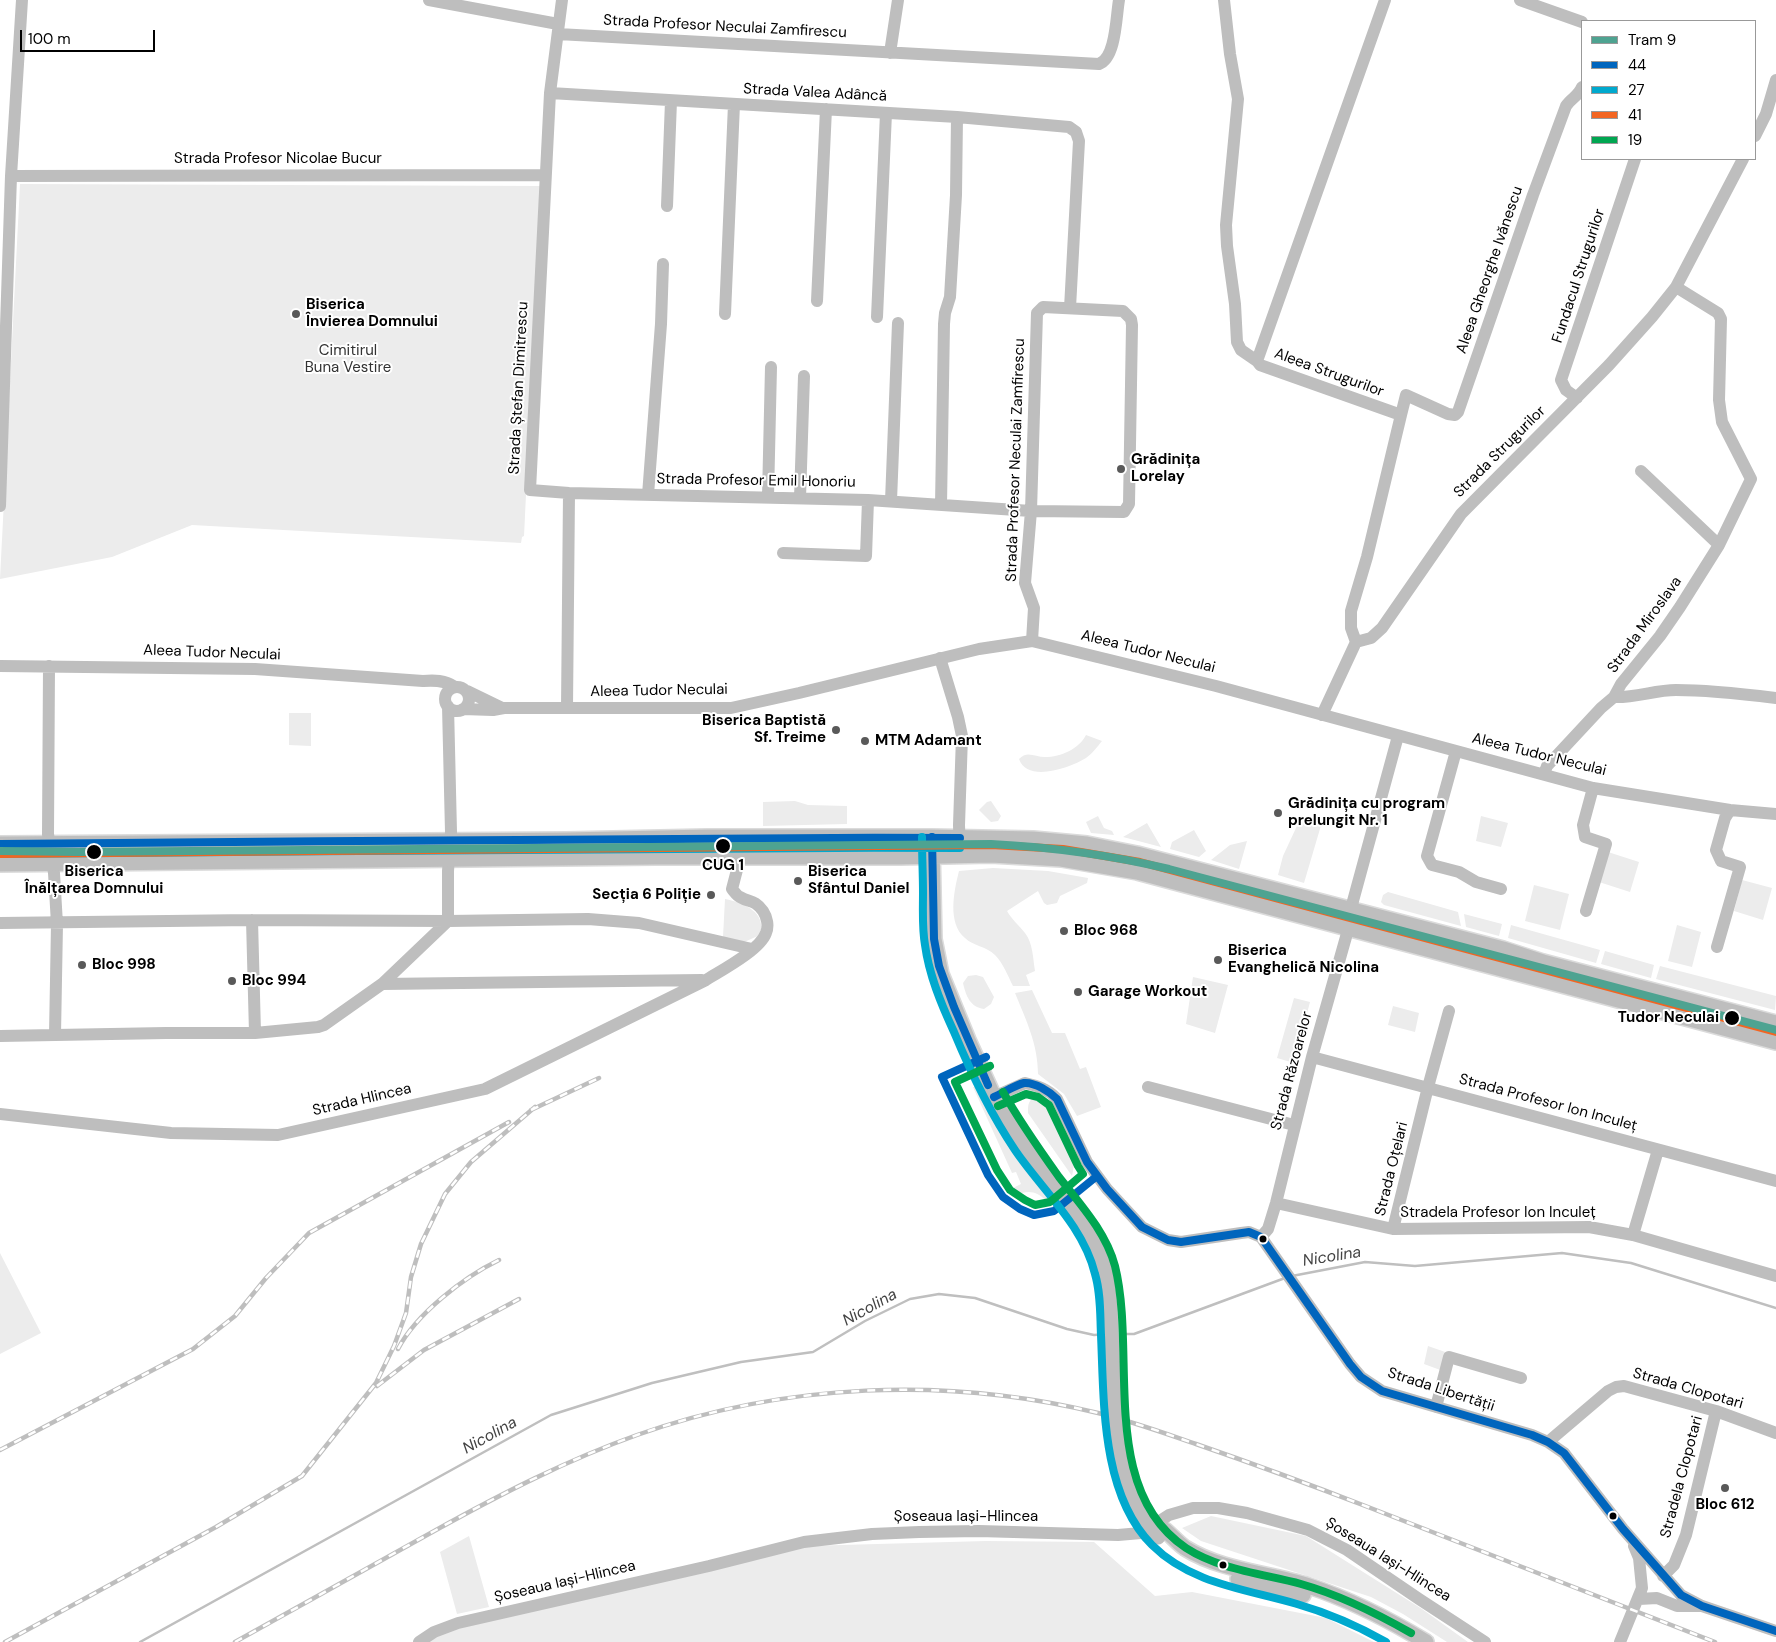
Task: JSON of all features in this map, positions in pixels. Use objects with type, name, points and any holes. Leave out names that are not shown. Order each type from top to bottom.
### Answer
[{"type":"main road","points":[[937,837],[934,939],[939,966],[968,1040],[1016,1132],[1062,1188],[1096,1247],[1104,1268],[1109,1295],[1120,1453],[1127,1482],[1141,1514],[1162,1533],[1179,1555],[1212,1572],[1300,1594],[1340,1608],[1382,1627],[1406,1642]]},
{"type":"main road","points":[[0,844],[707,838],[937,837],[1033,839],[1102,847],[1160,860],[1503,949],[1543,962],[1776,1023]]},
{"type":"main road","points":[[0,864],[738,857],[1034,857],[1110,867],[1776,1042]]},
{"type":"main road","points":[[1162,1533],[1216,1563],[1306,1586],[1343,1598],[1384,1617],[1426,1642]]},
{"type":"street","points":[[0,506],[11,176],[22,0]]},
{"type":"street","name":"Strada Profesor Neculai Zamfirescu","points":[[429,0],[476,8],[558,29],[890,53],[1099,64],[1105,62],[1109,56],[1119,0]]},
{"type":"street","name":"Strada Ștefan Dimitrescu","points":[[562,0],[550,93],[530,490],[569,493]]},
{"type":"street","points":[[890,53],[898,0]]},
{"type":"street","points":[[1224,0],[1230,54],[1238,99],[1226,225],[1227,246],[1235,304],[1237,342],[1241,350],[1257,361]]},
{"type":"street","name":"Aleea Strugurilor","points":[[1384,0],[1257,361],[1260,365],[1401,415]]},
{"type":"street","points":[[1520,0],[1581,22]]},
{"type":"street","points":[[1756,134],[1766,114],[1776,80]]},
{"type":"street","name":"Aleea Gheorghe Ivănescu","points":[[1401,415],[1406,395],[1448,414],[1455,416],[1458,412],[1566,106],[1581,90]]},
{"type":"street","name":"Strada Valea Adâncă","points":[[550,93],[957,117],[1069,127],[1076,132],[1079,141],[1070,308]]},
{"type":"street","points":[[667,206],[670,100]]},
{"type":"street","points":[[725,314],[734,104]]},
{"type":"street","points":[[817,301],[826,109]]},
{"type":"street","points":[[877,317],[886,113]]},
{"type":"street","points":[[941,506],[944,324],[950,297],[956,195],[957,117]]},
{"type":"street","name":"Fundacul Strugurilor","points":[[1577,398],[1566,390],[1561,380],[1635,160]]},
{"type":"street","name":"Strada Strugurilor","points":[[1356,642],[1371,638],[1382,628],[1461,514],[1577,398],[1652,317],[1676,286],[1743,160]]},
{"type":"street","name":"Strada Profesor Nicolae Bucur","points":[[11,176],[545,175]]},
{"type":"street","points":[[648,495],[661,324],[662,264]]},
{"type":"street","name":"Strada Miroslava","points":[[1544,774],[1547,766],[1600,708],[1614,697],[1621,684],[1660,636],[1718,545],[1751,479],[1722,422],[1719,400],[1721,319],[1718,313],[1676,286]]},
{"type":"street","name":"Strada Profesor Neculai Zamfirescu","points":[[1032,641],[1034,608],[1025,583],[1031,511],[1037,316],[1039,309],[1043,307],[1070,308]]},
{"type":"street","name":"Strada Profesor Emil Honoriu","points":[[569,493],[868,500],[1031,511],[1124,512],[1129,504],[1131,319],[1127,314],[1118,310],[1070,308]]},
{"type":"street","points":[[891,501],[898,323]]},
{"type":"street","points":[[768,497],[772,367]]},
{"type":"street","points":[[800,498],[804,376]]},
{"type":"street","points":[[1322,715],[1356,642],[1351,628],[1352,611],[1401,415]]},
{"type":"street","points":[[1641,471],[1718,545]]},
{"type":"street","points":[[567,708],[569,493]]},
{"type":"street","points":[[783,553],[866,556],[868,500]]},
{"type":"street","name":"Aleea Tudor Neculai","points":[[453,707],[493,710],[504,708],[730,708],[979,649],[1032,641],[1092,654],[1594,788],[1730,810],[1776,814]]},
{"type":"street","points":[[940,658],[962,736],[960,856]]},
{"type":"street","name":"Aleea Tudor Neculai","points":[[0,666],[255,668],[423,681],[433,680],[446,682],[455,687],[462,687],[467,692],[489,703],[504,708]]},
{"type":"street","points":[[49,666],[48,834],[53,863],[57,924],[55,1035]]},
{"type":"street","points":[[423,681],[453,707]]},
{"type":"street","points":[[0,1036],[255,1033],[309,1029],[324,1025],[382,984],[448,921],[451,841],[448,729],[453,707],[446,693],[455,687]]},
{"type":"street","points":[[1614,697],[1629,698],[1674,690],[1730,692],[1776,698]]},
{"type":"street","points":[[453,707],[469,701],[467,692]]},
{"type":"street","points":[[1351,910],[1398,736]]},
{"type":"street","points":[[1456,751],[1427,856],[1432,865],[1459,872],[1476,882],[1501,889]]},
{"type":"street","points":[[1586,910],[1606,844],[1585,837],[1583,825],[1594,788]]},
{"type":"street","points":[[1717,947],[1740,867],[1721,861],[1716,850],[1724,818],[1730,810]]},
{"type":"street","name":"Strada Hlincea","points":[[0,1114],[171,1133],[278,1136],[485,1089],[706,980],[728,967],[763,939],[767,931],[767,922],[763,912],[756,903],[740,897],[732,889],[738,866],[738,857]]},
{"type":"street","name":"Strada Răzoarelor","points":[[1260,1237],[1268,1229],[1276,1203],[1294,1125],[1348,928],[1351,910]]},
{"type":"street","points":[[0,923],[57,924],[252,920],[448,921],[588,918],[639,923],[752,949]]},
{"type":"street","points":[[252,920],[255,1033]]},
{"type":"street","name":"Strada Hlincea","points":[[382,984],[706,980]]},
{"type":"street","name":"Strada Oțelari","points":[[1393,1229],[1449,1011]]},
{"type":"street","name":"Strada Profesor Ion Inculeț","points":[[1312,1057],[1776,1181]]},
{"type":"street","points":[[998,1095],[1025,1082],[1042,1087],[1050,1092],[1062,1107],[1088,1162],[1097,1176],[1129,1214],[1142,1227],[1154,1235],[1181,1242],[1249,1232],[1260,1237]]},
{"type":"street","points":[[1148,1087],[1201,1099],[1294,1125]]},
{"type":"street","points":[[1633,1235],[1658,1150]]},
{"type":"street","name":"Stradela Profesor Ion Inculeț","points":[[1276,1203],[1393,1229],[1589,1227],[1633,1235],[1776,1276]]},
{"type":"street","name":"Strada Libertății","points":[[1260,1237],[1328,1334],[1361,1377],[1382,1391],[1532,1435],[1548,1442],[1564,1453],[1632,1539],[1681,1595],[1702,1606],[1776,1631]]},
{"type":"street","points":[[1436,1408],[1449,1357],[1521,1378]]},
{"type":"street","name":"Strada Clopotari","points":[[1548,1442],[1616,1387],[1632,1388],[1716,1412],[1776,1433]]},
{"type":"street","name":"Stradela Clopotari","points":[[1664,1576],[1674,1565],[1686,1536],[1716,1412]]},
{"type":"street","name":"Șoseaua Iași-Hlincea","points":[[419,1642],[434,1632],[458,1623],[709,1566],[804,1542],[872,1534],[919,1532],[979,1531],[1118,1535],[1141,1533],[1169,1515],[1193,1508],[1218,1508],[1247,1513],[1308,1530],[1347,1550],[1419,1600],[1486,1642]]},
{"type":"street","points":[[1620,1642],[1642,1588],[1639,1558],[1632,1539]]},
{"type":"street","points":[[1638,1599],[1657,1598],[1678,1606],[1702,1606]]},
{"type":"green space","name":"Cimitirul Buna Vestire","points":[[20,184],[541,186],[524,536],[521,543],[192,525],[112,557],[0,579]]},
{"type":"green space","points":[[289,713],[311,713],[311,746],[289,745]]},
{"type":"green space","points":[[1086,735],[1102,741],[1088,756],[1070,766],[1039,772],[1024,766],[1019,759],[1028,754],[1045,757],[1063,754],[1079,744]]},
{"type":"green space","points":[[795,801],[808,805],[847,806],[847,824],[763,826],[763,802]]},
{"type":"green space","points":[[991,801],[1001,816],[998,821],[991,822],[979,810],[987,802]]},
{"type":"green space","points":[[1302,815],[1322,822],[1304,883],[1278,875],[1283,856]]},
{"type":"green space","points":[[1098,816],[1104,828],[1112,831],[1114,835],[1091,833],[1086,822]]},
{"type":"green space","points":[[1481,816],[1508,823],[1501,847],[1476,841]]},
{"type":"green space","points":[[1147,823],[1161,847],[1123,837]]},
{"type":"green space","points":[[1194,830],[1206,851],[1199,857],[1170,849],[1172,842]]},
{"type":"green space","points":[[1247,841],[1239,869],[1211,860],[1230,845]]},
{"type":"green space","points":[[1608,852],[1639,862],[1630,892],[1599,882]]},
{"type":"green space","points":[[993,868],[1048,871],[1088,878],[1087,883],[1060,896],[1057,903],[1047,905],[1038,891],[1007,911],[1028,937],[1031,946],[1035,971],[1026,975],[1030,986],[1013,986],[998,958],[988,950],[968,941],[959,932],[956,924],[953,906],[959,871]]},
{"type":"green space","points":[[1742,880],[1772,888],[1763,920],[1734,911]]},
{"type":"green space","points":[[1534,885],[1569,894],[1560,930],[1525,921]]},
{"type":"green space","points":[[1388,892],[1458,912],[1461,926],[1384,905],[1381,902],[1383,895]]},
{"type":"green space","points":[[725,899],[746,906],[757,915],[760,920],[760,935],[742,943],[723,937]]},
{"type":"green space","points":[[1464,914],[1502,924],[1499,936],[1466,927]]},
{"type":"green space","points":[[1511,925],[1600,950],[1596,963],[1508,938]]},
{"type":"green space","points":[[1677,925],[1701,932],[1692,967],[1668,961]]},
{"type":"green space","points":[[1605,951],[1654,965],[1651,978],[1601,964]]},
{"type":"green space","points":[[1660,966],[1776,996],[1775,1010],[1656,979]]},
{"type":"green space","points":[[976,975],[983,977],[994,997],[991,1004],[984,1009],[975,1006],[969,1000],[963,983],[968,976]]},
{"type":"green space","points":[[1193,977],[1228,985],[1215,1033],[1186,1024]]},
{"type":"green space","points":[[1032,990],[1052,1033],[1065,1033],[1080,1069],[1086,1067],[1101,1107],[1077,1116],[1064,1094],[1038,1074],[1034,1042],[1015,993]]},
{"type":"green space","points":[[1294,998],[1310,1002],[1294,1063],[1277,1058]]},
{"type":"green space","points":[[1393,1006],[1419,1013],[1415,1032],[1388,1025]]},
{"type":"green space","points":[[973,1087],[976,1087],[1007,1142],[1050,1201],[1046,1201],[1040,1195],[1032,1192],[1017,1195],[1011,1189],[1021,1184],[1016,1172],[1012,1173]]},
{"type":"green space","points":[[1037,1096],[1045,1098],[1050,1104],[1068,1136],[1074,1163],[1072,1176],[1028,1113],[1029,1103]]},
{"type":"green space","points":[[0,1253],[41,1333],[0,1354]]},
{"type":"green space","points":[[1428,1346],[1448,1353],[1443,1371],[1424,1364]]},
{"type":"green space","points":[[1211,1516],[1306,1536],[1422,1609],[1468,1642],[1447,1642],[1403,1614],[1371,1597],[1201,1541],[1182,1528]]},
{"type":"green space","points":[[469,1536],[489,1607],[457,1614],[440,1552]]},
{"type":"green space","points":[[986,1541],[1094,1542],[1155,1596],[1192,1592],[1326,1618],[1374,1642],[424,1642],[438,1630],[805,1546]]},
{"type":"waterway","name":"Nicolina","points":[[1292,1276],[1365,1262],[1415,1266],[1562,1253],[1631,1263],[1776,1308]]},
{"type":"waterway","name":"Nicolina","points":[[1117,1334],[1134,1334],[1285,1278]]},
{"type":"waterway","name":"Nicolina","points":[[140,1642],[551,1415],[652,1383],[741,1362],[813,1352],[865,1321],[910,1299],[939,1294],[975,1298],[1067,1329],[1094,1335],[1107,1334]]},
{"type":"railway","points":[[531,1110],[599,1078]]},
{"type":"railway","points":[[5,1642],[216,1527],[302,1476],[376,1383],[394,1346],[406,1313],[411,1277],[421,1244],[445,1194],[471,1162],[535,1107]]},
{"type":"railway","points":[[0,1450],[193,1349],[235,1316],[266,1278],[309,1233],[509,1122]]},
{"type":"railway","points":[[398,1349],[416,1323],[442,1298],[456,1286],[499,1260]]},
{"type":"railway","points":[[377,1386],[424,1350],[519,1299]]},
{"type":"railway","points":[[235,1642],[510,1491],[585,1455],[637,1435],[693,1418],[750,1404],[807,1395],[924,1390],[983,1394],[1041,1401],[1135,1423],[1325,1491],[1715,1642]]},
{"type":"tram line","name":"9","points":[[0,851],[79,852],[991,844],[1036,847],[1080,852],[1169,869],[1776,1030]]},
{"type":"transit line","name":"27","points":[[922,837],[924,939],[929,967],[940,1000],[974,1078],[997,1122],[1026,1165],[1072,1224],[1089,1256],[1095,1274],[1099,1297],[1108,1446],[1114,1474],[1123,1500],[1135,1524],[1152,1545],[1184,1569],[1220,1584],[1320,1611],[1354,1625],[1386,1642]]},
{"type":"transit line","name":"44","points":[[932,837],[934,939],[939,966],[954,1007],[988,1085]]},
{"type":"transit line","name":"44","points":[[0,844],[960,838]]},
{"type":"transit line","name":"41","points":[[0,854],[991,845],[1063,849],[1140,862],[1776,1032]]},
{"type":"transit line","name":"27","points":[[0,854],[960,848]]},
{"type":"transit line","name":"44","points":[[986,1057],[942,1077],[988,1175],[1003,1197],[1020,1209],[1034,1215],[1054,1211],[1097,1176]]},
{"type":"transit line","name":"19","points":[[990,1066],[955,1082],[997,1170],[1010,1190],[1035,1205],[1050,1202],[1083,1174],[1049,1105],[1038,1097],[1026,1094],[998,1106]]},
{"type":"transit line","name":"44","points":[[994,1097],[1024,1083],[1037,1086],[1054,1096],[1087,1162],[1107,1189],[1142,1227],[1168,1240],[1181,1242],[1249,1232],[1261,1237],[1361,1377],[1382,1391],[1532,1435],[1548,1442],[1564,1453],[1623,1529],[1681,1595],[1702,1606],[1776,1631]]},
{"type":"transit line","name":"19","points":[[1003,1092],[1044,1156],[1092,1219],[1111,1254],[1121,1301],[1126,1418],[1131,1456],[1141,1491],[1159,1523],[1186,1548],[1213,1562],[1330,1593],[1411,1633]]},
{"type":"place","name":"Biserica Învierea Domnului","points":[[296,314]]},
{"type":"place","name":"Grădinița Lorelay","points":[[1121,469]]},
{"type":"place","name":"Biserica Baptistă Sf. Treime","points":[[836,730]]},
{"type":"place","name":"MTM Adamant","points":[[865,741]]},
{"type":"place","name":"Grădinița cu program prelungit Nr. 1","points":[[1278,813]]},
{"type":"place","name":"CUG 1","points":[[723,846]]},
{"type":"place","name":"Biserica Înălțarea Domnului","points":[[94,852]]},
{"type":"place","name":"Biserica Sfântul Daniel","points":[[798,881]]},
{"type":"place","name":"Secția 6 Poliție","points":[[711,895]]},
{"type":"place","name":"Bloc 968","points":[[1064,931]]},
{"type":"place","name":"Biserica Evanghelică Nicolina","points":[[1218,960]]},
{"type":"place","name":"Bloc 998","points":[[82,965]]},
{"type":"place","name":"Bloc 994","points":[[232,981]]},
{"type":"place","name":"Garage Workout","points":[[1078,992]]},
{"type":"place","name":"Tudor Neculai","points":[[1732,1018]]},
{"type":"place","name":"Bloc 612","points":[[1725,1488]]}]
